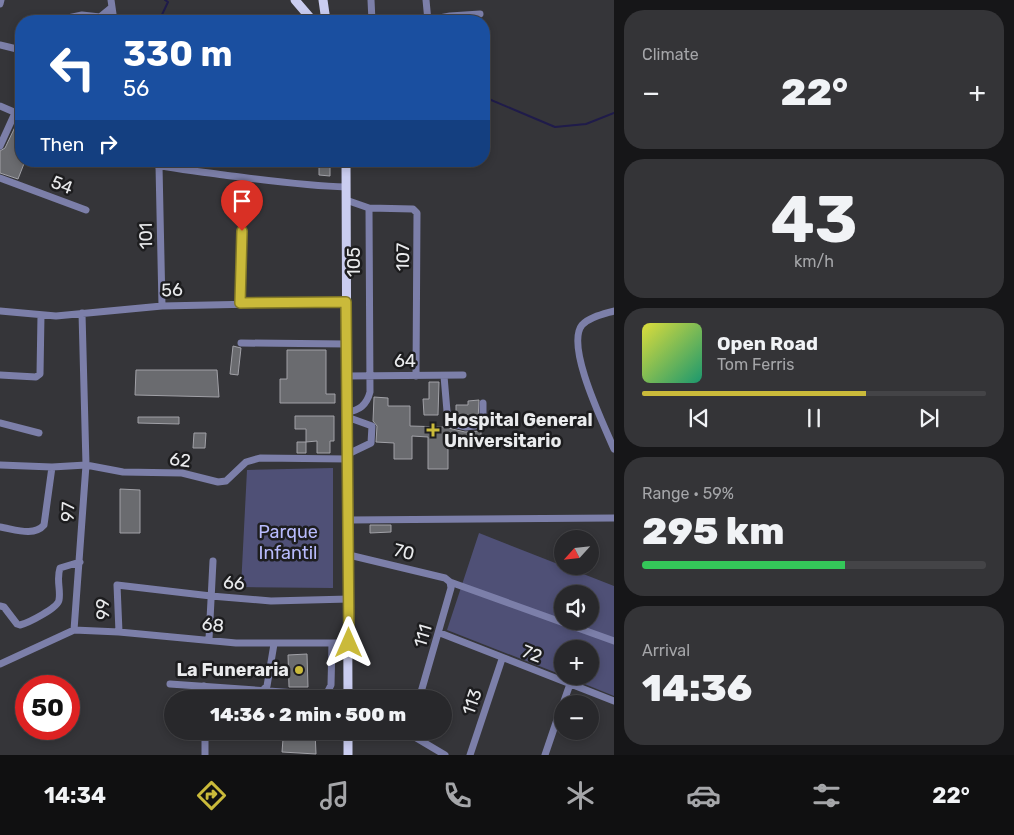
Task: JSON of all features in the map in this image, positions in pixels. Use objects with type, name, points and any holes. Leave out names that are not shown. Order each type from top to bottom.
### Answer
[{"type":"main road","points":[[295,0],[308,15]]},
{"type":"main road","points":[[323,0],[324,15]]},
{"type":"main road","points":[[346,167],[346,376],[349,520],[348,690]]},
{"type":"main road","points":[[348,740],[349,755]]},
{"type":"street","points":[[0,4],[1,0]]},
{"type":"street","points":[[111,0],[113,15]]},
{"type":"street","points":[[371,0],[372,15]]},
{"type":"street","points":[[426,0],[427,15]]},
{"type":"street","points":[[102,15],[111,8]]},
{"type":"street","points":[[465,15],[480,14]]},
{"type":"street","points":[[0,45],[15,49]]},
{"type":"street","points":[[0,106],[15,113]]},
{"type":"street","points":[[0,146],[15,119]]},
{"type":"street","name":"101","points":[[159,167],[162,306]]},
{"type":"street","points":[[166,167],[310,186],[346,188]]},
{"type":"street","name":"54","points":[[0,178],[86,210]]},
{"type":"street","points":[[240,303],[243,178]]},
{"type":"street","name":"107","points":[[346,200],[369,208],[410,209],[417,213],[416,376]]},
{"type":"street","name":"105","points":[[347,415],[366,403],[370,392],[369,208]]},
{"type":"street","name":"56","points":[[0,311],[56,316],[162,306],[346,302]]},
{"type":"street","points":[[614,311],[586,322],[578,333],[578,343],[588,386],[614,449]]},
{"type":"street","name":"97","points":[[74,630],[86,465],[82,313]]},
{"type":"street","points":[[0,375],[36,377],[40,374],[41,315]]},
{"type":"street","points":[[242,343],[346,344]]},
{"type":"street","name":"64","points":[[346,376],[463,375]]},
{"type":"street","points":[[444,376],[448,423],[466,427],[483,425],[483,403]]},
{"type":"street","points":[[347,415],[372,426],[371,443],[348,457]]},
{"type":"street","points":[[0,423],[39,433]]},
{"type":"street","name":"62","points":[[0,465],[52,468],[86,465],[123,472],[182,473],[218,482],[226,481],[246,462],[260,458],[348,457]]},
{"type":"street","points":[[0,528],[31,532],[40,530],[44,525],[52,468]]},
{"type":"street","points":[[349,520],[614,518]]},
{"type":"street","name":"70","points":[[349,555],[445,578],[450,582],[614,641]]},
{"type":"street","points":[[209,639],[213,561]]},
{"type":"street","points":[[0,606],[4,607],[17,624],[20,625],[33,620],[58,604],[60,598],[58,574],[60,568],[80,562]]},
{"type":"street","name":"111","points":[[422,690],[440,633],[451,588],[450,582]]},
{"type":"street","name":"66","points":[[117,585],[272,601],[349,599]]},
{"type":"street","name":"99","points":[[117,585],[119,632]]},
{"type":"street","points":[[0,664],[74,630]]},
{"type":"street","name":"68","points":[[74,630],[274,644],[349,643]]},
{"type":"street","name":"72","points":[[440,633],[554,678]]},
{"type":"street","points":[[329,690],[331,685],[332,643]]},
{"type":"street","points":[[264,689],[267,686],[274,644]]},
{"type":"street","name":"113","points":[[470,755],[502,659]]},
{"type":"street","points":[[170,684],[272,690]]},
{"type":"street","name":"72","points":[[573,685],[614,701]]},
{"type":"street","points":[[545,755],[554,730]]},
{"type":"street","points":[[205,740],[205,755]]},
{"type":"street","points":[[420,740],[445,755]]},
{"type":"green space","name":"Parque Infantil","points":[[333,468],[333,588],[241,587],[247,470]]},
{"type":"green space","points":[[479,533],[554,562],[554,575],[586,575],[614,586],[614,696],[587,685],[599,685],[599,640],[554,640],[554,672],[447,630]]},
{"type":"building","points":[[15,127],[15,167],[23,167],[18,179],[0,173],[0,151],[5,148]]},
{"type":"building","points":[[319,167],[330,167],[330,176],[319,175]]},
{"type":"building","points":[[233,346],[241,348],[238,375],[230,374]]},
{"type":"building","points":[[287,350],[326,350],[326,394],[335,394],[335,403],[280,403],[280,379],[287,379]]},
{"type":"building","points":[[136,370],[217,370],[219,397],[135,395]]},
{"type":"building","points":[[429,382],[439,382],[438,415],[424,415],[423,399],[429,399]]},
{"type":"building","points":[[374,397],[388,398],[388,406],[410,406],[410,426],[444,427],[465,432],[481,431],[481,445],[448,445],[448,469],[428,469],[428,437],[412,436],[412,459],[394,459],[394,443],[376,442],[377,426],[373,421]]},
{"type":"building","points":[[479,400],[478,420],[468,421],[468,415],[456,415],[456,405],[468,405],[468,401]]},
{"type":"building","points":[[295,416],[334,416],[334,441],[330,441],[330,453],[317,453],[317,441],[306,442],[306,429],[295,429]]},
{"type":"building","points":[[138,417],[179,417],[179,424],[138,423]]},
{"type":"building","points":[[194,433],[206,433],[205,448],[193,448]]},
{"type":"building","points":[[297,442],[306,442],[306,453],[297,453]]},
{"type":"building","points":[[120,489],[140,490],[140,533],[120,533]]},
{"type":"building","points":[[370,525],[391,525],[391,532],[370,533]]},
{"type":"building","points":[[307,654],[308,687],[289,687],[288,655]]},
{"type":"building","points":[[283,740],[315,740],[316,754],[282,752]]},
{"type":"waterway","points":[[162,15],[168,2],[165,0]]},
{"type":"waterway","points":[[490,100],[555,127],[586,124],[614,113]]},
{"type":"place","name":"Hospital General Universitario","points":[[433,430]]},
{"type":"place","name":"La Funeraria","points":[[299,670]]},
{"type":"route","points":[[242,231],[240,303],[346,302],[349,643]]}]
